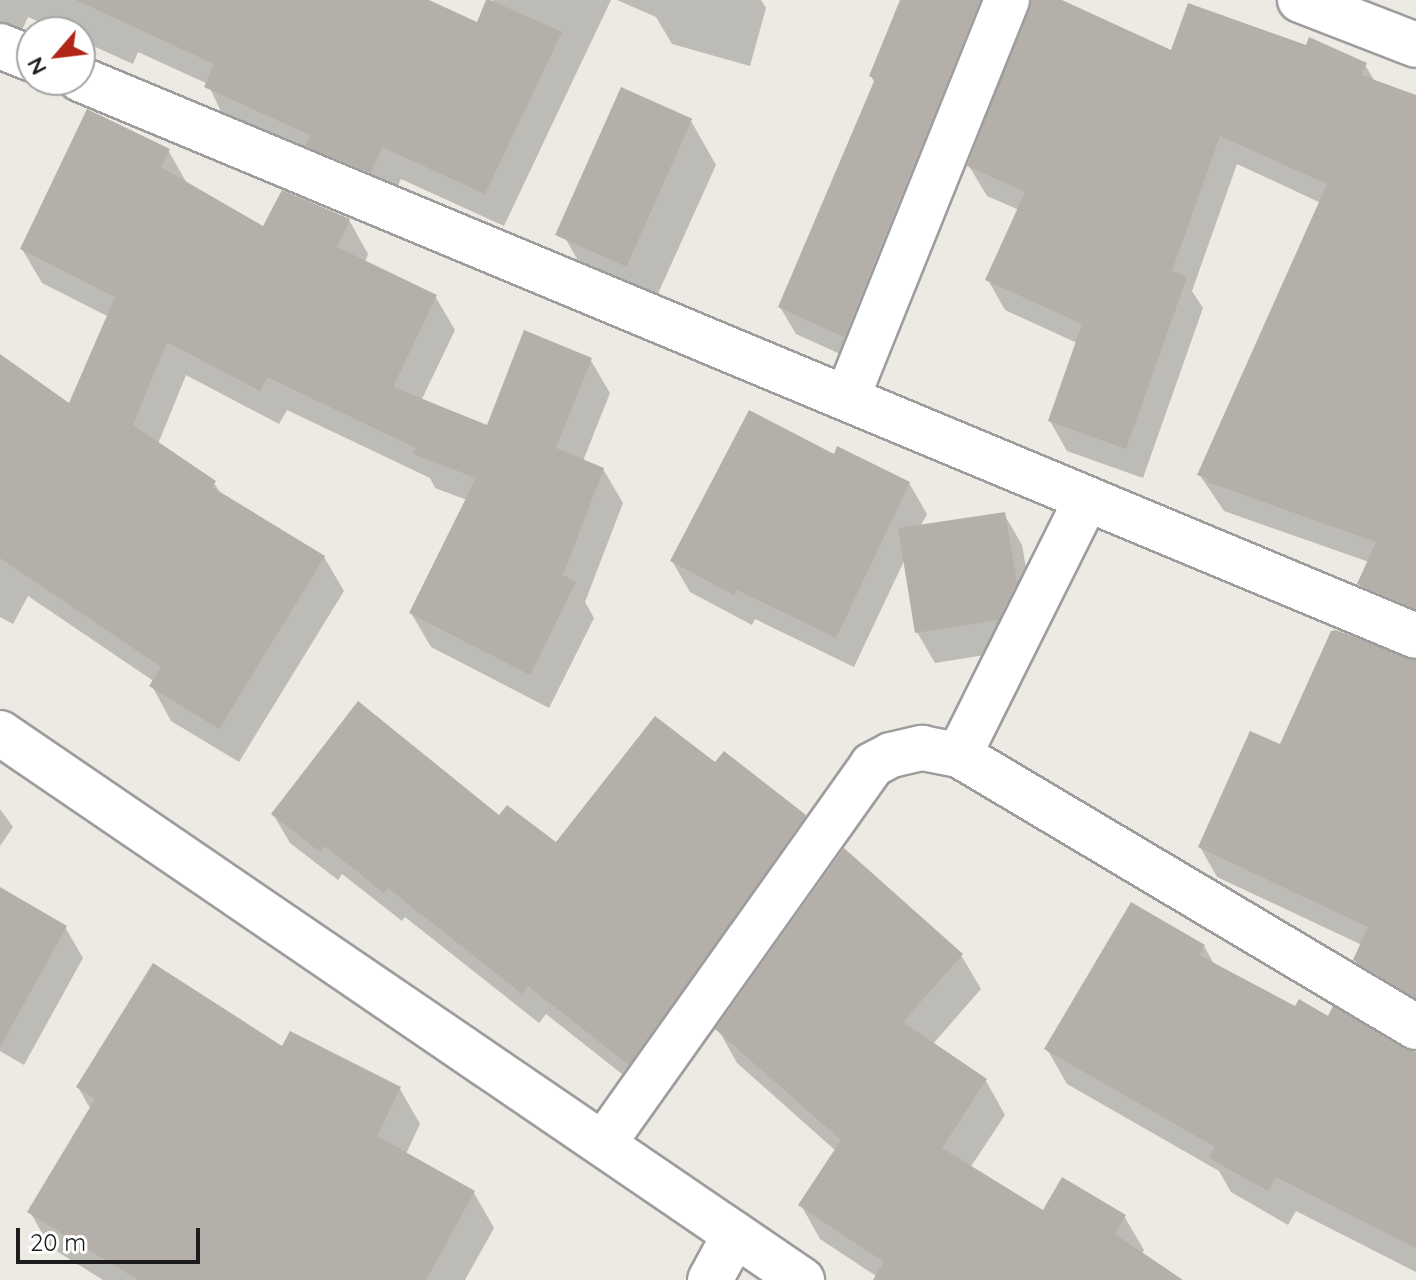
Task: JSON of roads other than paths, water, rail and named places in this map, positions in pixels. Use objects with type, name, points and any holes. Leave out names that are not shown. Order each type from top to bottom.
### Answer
[{"type":"street","points":[[847,398],[1007,0]]},
{"type":"street","points":[[1300,0],[1416,45]]},
{"type":"street","points":[[96,86],[1416,636]]},
{"type":"street","points":[[959,755],[1086,500]]},
{"type":"street","points":[[0,733],[802,1280]]},
{"type":"street","points":[[603,1144],[872,765],[891,755],[922,748],[959,755],[1416,1027]]},
{"type":"street","points":[[710,1280],[735,1234]]}]
